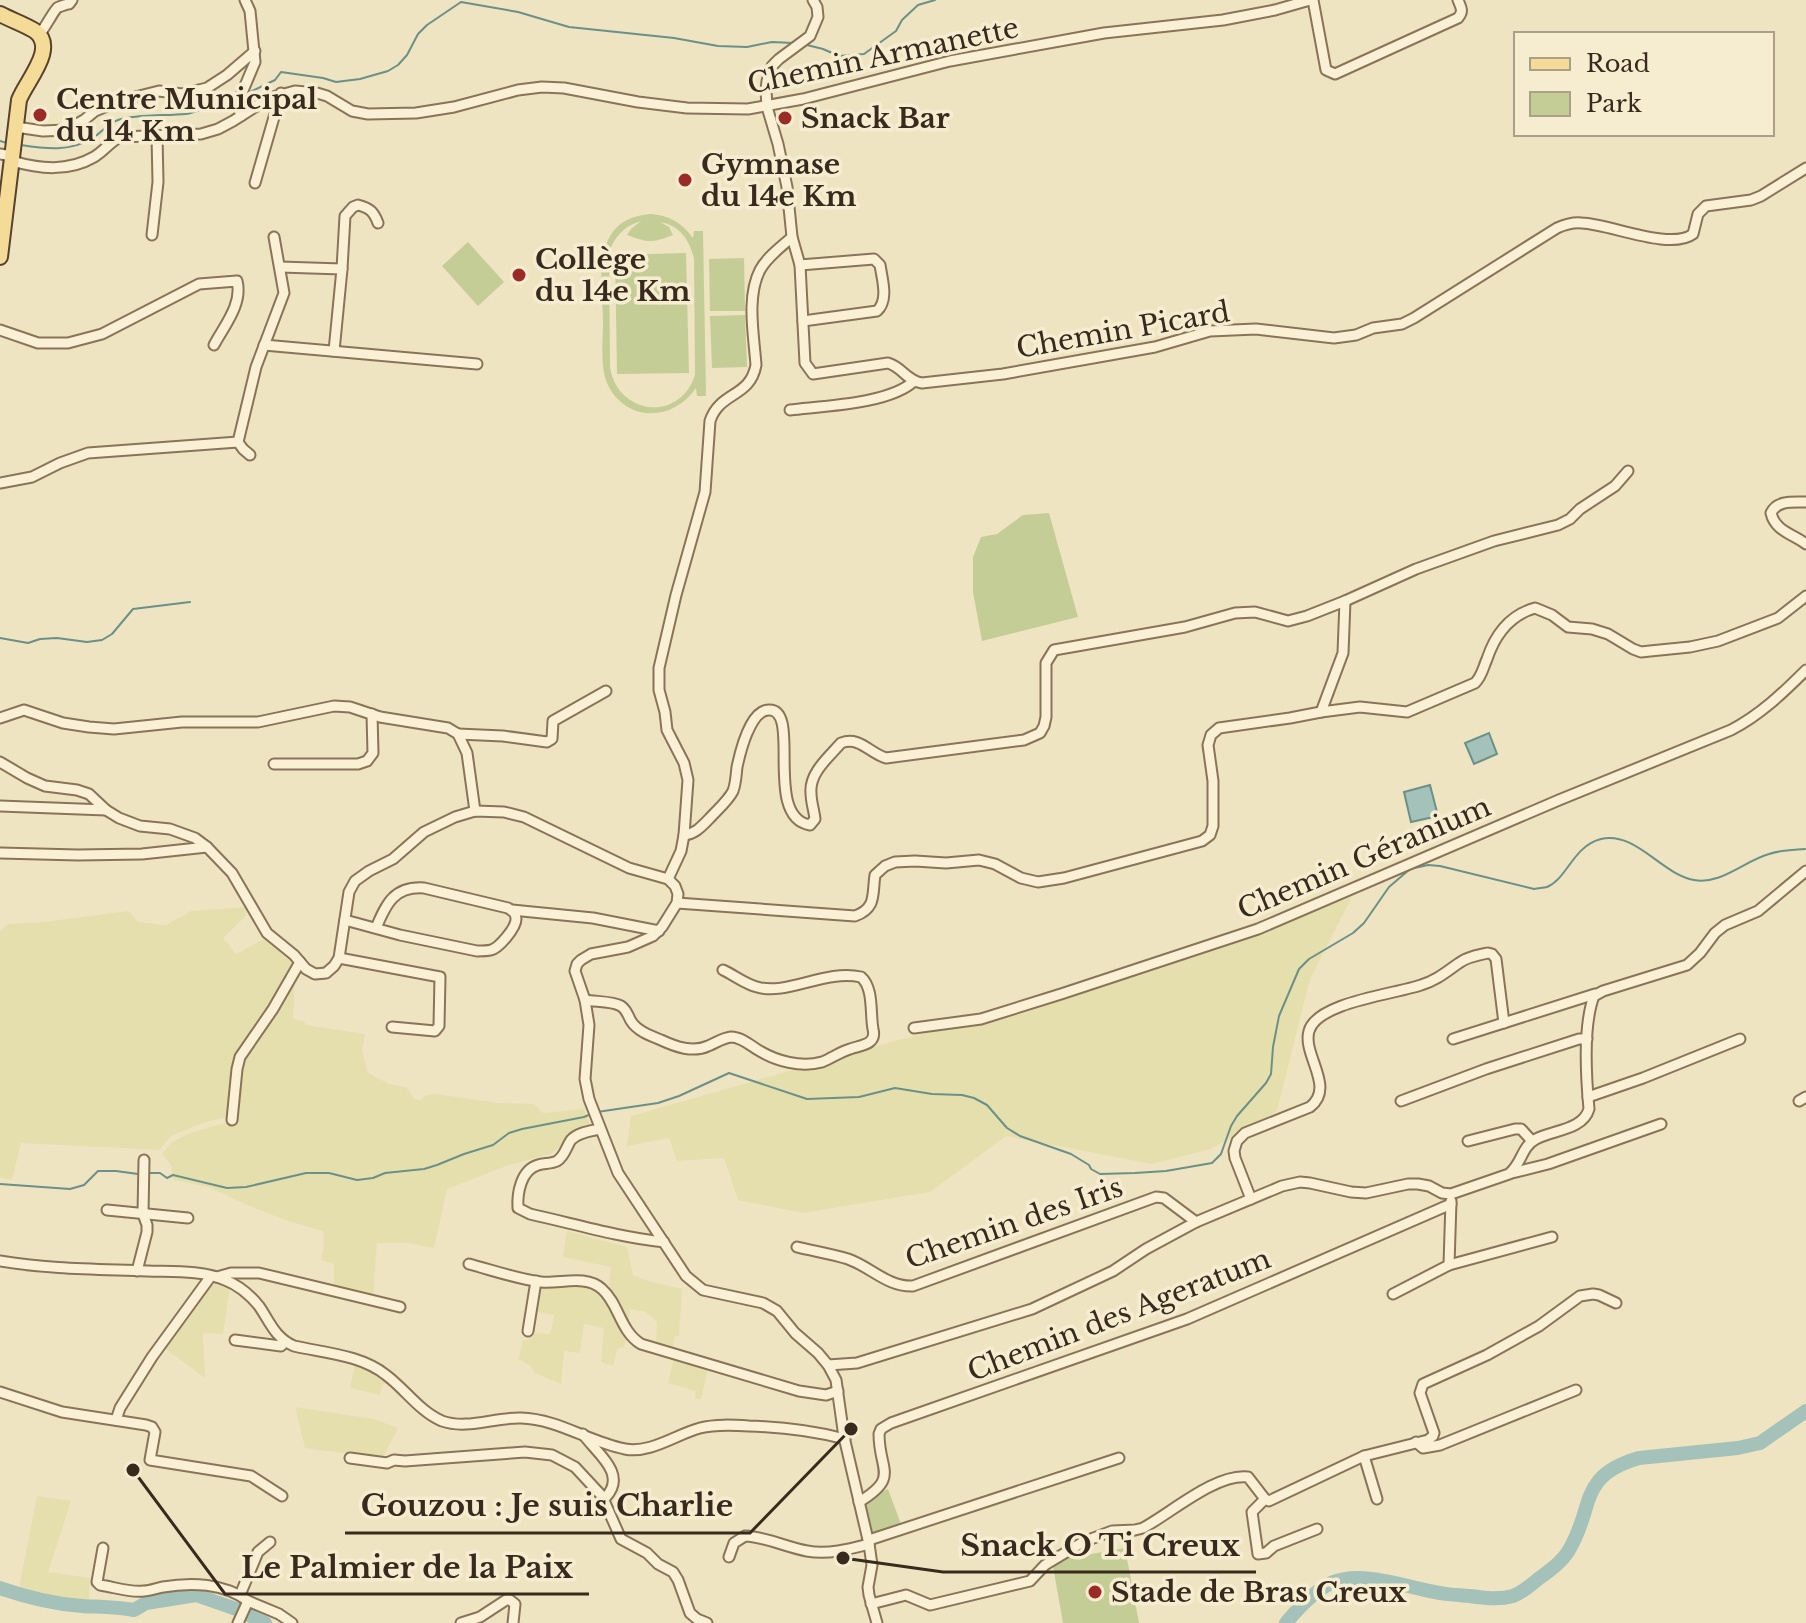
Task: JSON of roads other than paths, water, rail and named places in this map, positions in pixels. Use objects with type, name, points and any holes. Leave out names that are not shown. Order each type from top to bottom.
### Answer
[{"type":"main road","points":[[0,14],[34,31],[44,48],[19,100],[9,156],[0,257]]},
{"type":"street","points":[[39,35],[58,6],[69,4],[72,0]]},
{"type":"street","points":[[241,116],[239,100],[255,62],[250,11],[245,0]]},
{"type":"street","points":[[800,265],[874,259],[880,265],[882,307],[877,311],[803,321],[800,265],[792,237],[783,164],[767,107],[767,81],[772,66],[810,36],[816,24],[817,7],[813,0]]},
{"type":"street","name":"Chemin Armanette","points":[[281,93],[317,93],[352,111],[368,114],[416,113],[542,87],[687,108],[748,109],[803,99],[950,61],[1104,33],[1223,20],[1312,0],[1326,70],[1335,74],[1458,18],[1462,9],[1458,0]]},
{"type":"street","points":[[16,130],[66,130],[95,111],[119,101],[159,91],[182,94],[207,88],[255,51]]},
{"type":"street","points":[[9,156],[48,169],[67,167],[95,157],[120,137],[201,134],[218,129],[281,93]]},
{"type":"street","points":[[255,183],[281,93]]},
{"type":"street","points":[[152,235],[158,182],[157,136]]},
{"type":"street","name":"Chemin Picard","points":[[803,321],[805,363],[810,371],[817,374],[888,363],[922,383],[1003,374],[1155,347],[1210,331],[1256,329],[1334,338],[1356,335],[1414,318],[1569,223],[1593,224],[1661,239],[1686,239],[1693,234],[1698,214],[1706,206],[1751,200],[1806,168]]},
{"type":"street","points":[[334,351],[345,216],[358,205],[375,214],[378,223]]},
{"type":"street","points":[[250,455],[238,442],[256,367],[284,293],[274,237]]},
{"type":"street","points":[[668,879],[681,851],[688,780],[684,763],[667,730],[659,690],[659,668],[705,492],[713,410],[722,400],[740,391],[754,375],[753,302],[756,283],[769,258],[792,237]]},
{"type":"street","points":[[280,267],[342,269]]},
{"type":"street","points":[[0,330],[38,343],[68,343],[102,334],[199,284],[237,281],[238,298],[214,345]]},
{"type":"street","points":[[264,345],[477,364]]},
{"type":"street","name":"Chemin Picard","points":[[790,410],[887,396],[914,381]]},
{"type":"street","points":[[0,483],[32,477],[88,453],[238,442]]},
{"type":"street","points":[[684,835],[698,830],[731,795],[752,723],[760,713],[776,711],[782,717],[786,797],[798,820],[810,825],[815,819],[810,789],[812,780],[841,743],[855,741],[886,758],[1024,740],[1040,733],[1046,717],[1046,663],[1054,650],[1185,627],[1235,613],[1255,612],[1288,621],[1307,616],[1416,569],[1494,541],[1558,525],[1615,486],[1628,471]]},
{"type":"street","points":[[1806,502],[1780,504],[1771,513],[1779,528],[1806,544]]},
{"type":"street","points":[[677,903],[855,916],[865,911],[872,901],[875,875],[895,862],[979,860],[1038,882],[1064,878],[1202,841],[1210,835],[1213,826],[1213,781],[1208,745],[1211,735],[1219,728],[1360,707],[1407,712],[1472,685],[1481,675],[1500,632],[1515,617],[1535,608],[1552,615],[1568,627],[1608,634],[1641,652],[1718,641],[1778,618],[1806,596]]},
{"type":"street","points":[[1321,712],[1343,653],[1345,601]]},
{"type":"street","name":"Chemin Géranium","points":[[914,1028],[981,1019],[1258,929],[1532,811],[1731,730],[1752,719],[1806,670]]},
{"type":"street","points":[[0,718],[24,710],[63,723],[114,729],[182,722],[258,722],[334,706],[448,728],[458,734],[547,742],[552,739],[553,721],[606,691]]},
{"type":"street","points":[[274,764],[358,764],[367,761],[373,753],[372,714]]},
{"type":"street","points":[[458,734],[467,753],[475,811]]},
{"type":"street","points":[[0,762],[45,786],[89,794],[119,818],[140,826],[184,833],[207,847],[232,873],[267,933],[315,974],[326,973],[339,958],[351,886],[361,876],[393,859],[435,825],[475,811],[504,812],[524,817],[629,868],[668,879],[675,886],[677,903],[659,931],[641,943],[591,954],[581,960],[575,971],[585,1000],[589,1025],[585,1079],[589,1099],[618,1173],[686,1276],[703,1290],[763,1303],[777,1311],[828,1365],[836,1380],[845,1439],[869,1542],[872,1565],[868,1587],[877,1623]]},
{"type":"street","points":[[0,806],[106,810]]},
{"type":"street","points":[[0,853],[129,854],[207,847]]},
{"type":"street","points":[[1453,1039],[1687,965],[1725,925],[1758,911],[1806,871]]},
{"type":"street","points":[[376,928],[393,896],[412,887],[512,910],[593,918],[659,931]]},
{"type":"street","points":[[345,920],[415,938],[488,951],[499,945],[515,923],[512,910]]},
{"type":"street","points":[[1251,1199],[1235,1158],[1235,1145],[1245,1133],[1310,1107],[1317,1101],[1320,1092],[1318,1071],[1308,1042],[1314,1022],[1324,1013],[1340,1006],[1420,986],[1447,973],[1464,960],[1488,953],[1496,959],[1504,1023]]},
{"type":"street","points":[[339,958],[440,977],[438,1029],[392,1027]]},
{"type":"street","points":[[232,1120],[240,1057],[300,962]]},
{"type":"street","points":[[585,1000],[620,1005],[640,1031],[687,1049],[705,1048],[734,1037],[775,1058],[805,1065],[819,1063],[869,1043],[875,1033],[867,982],[861,977],[830,976],[767,989],[754,987],[723,970]]},
{"type":"street","points":[[1509,1174],[1517,1167],[1532,1141],[1584,1119],[1589,1109],[1587,1039],[1592,999],[1597,994]]},
{"type":"street","points":[[1401,1101],[1486,1069],[1587,1039]]},
{"type":"street","points":[[1588,1097],[1740,1039]]},
{"type":"street","points":[[1451,1199],[1509,1174],[1548,1164],[1661,1124]]},
{"type":"street","points":[[600,1126],[573,1138],[558,1160],[531,1168],[521,1183],[518,1208],[530,1214],[640,1240],[664,1242]]},
{"type":"street","points":[[1468,1141],[1521,1129],[1532,1141]]},
{"type":"street","points":[[137,1271],[147,1232],[143,1214],[144,1169]]},
{"type":"street","points":[[828,1365],[857,1363],[1032,1309],[1113,1271],[1196,1222],[1282,1186],[1300,1182],[1366,1193],[1418,1184],[1429,1186],[1451,1199]]},
{"type":"street","name":"Chemin des Iris","points":[[797,1247],[849,1259],[890,1282],[913,1286],[1156,1197],[1164,1198],[1196,1222]]},
{"type":"street","points":[[1449,1265],[1451,1199]]},
{"type":"street","name":"Chemin des Ageratum","points":[[859,1502],[884,1483],[886,1474],[879,1434],[891,1423],[1187,1319],[1451,1199]]},
{"type":"street","points":[[107,1210],[188,1218]]},
{"type":"street","points":[[1393,1294],[1449,1265],[1552,1237]]},
{"type":"street","points":[[0,1261],[61,1268],[184,1272],[214,1276],[239,1287],[249,1296],[285,1342],[373,1366],[430,1414],[448,1423],[468,1424],[518,1418],[556,1424],[634,1450],[701,1428],[722,1426],[808,1429],[845,1439]]},
{"type":"street","points":[[469,1264],[536,1281],[586,1282],[602,1289],[629,1334],[649,1347],[799,1391],[823,1395],[838,1391]]},
{"type":"street","points":[[116,1420],[120,1408],[152,1357],[214,1276],[259,1273],[400,1307]]},
{"type":"street","points":[[528,1331],[536,1281]]},
{"type":"street","points":[[871,1604],[909,1595],[930,1605],[1030,1581],[1045,1565],[1083,1542],[1103,1533],[1143,1528],[1206,1488],[1238,1476],[1248,1477],[1269,1501],[1364,1456],[1428,1440],[1434,1435],[1420,1393],[1423,1384],[1487,1355],[1539,1326],[1580,1296],[1593,1294],[1616,1303]]},
{"type":"street","points":[[235,1340],[281,1346],[285,1342]]},
{"type":"street","points":[[1416,1442],[1423,1448],[1440,1445],[1576,1390]]},
{"type":"street","points":[[0,1392],[62,1412],[152,1427],[155,1432],[150,1460],[251,1476],[282,1496]]},
{"type":"street","points":[[583,1434],[609,1464],[612,1479],[610,1492],[606,1497],[602,1496]]},
{"type":"street","points":[[350,1458],[387,1463],[394,1460],[525,1452],[552,1455],[575,1467],[602,1496],[621,1539],[673,1572],[690,1613],[707,1623]]},
{"type":"street","points":[[1364,1456],[1377,1499]]},
{"type":"street","points":[[729,1557],[734,1543],[745,1536],[809,1552],[836,1552],[1119,1458]]},
{"type":"street","points":[[1265,1499],[1252,1512],[1258,1554],[1317,1529]]},
{"type":"street","points":[[238,1623],[258,1552],[270,1542]]},
{"type":"street","points":[[103,1548],[97,1582],[100,1585],[143,1592],[190,1584],[215,1587],[279,1614],[292,1623]]},
{"type":"street","points":[[461,1623],[480,1617],[510,1600],[515,1604],[513,1623]]},
{"type":"water","points":[[1489,733],[1497,754],[1474,764],[1465,743]]},
{"type":"water","points":[[1430,785],[1438,816],[1411,822],[1404,792]]},
{"type":"waterway","points":[[803,44],[839,56],[864,54],[896,31],[902,20],[918,5],[935,0]]},
{"type":"waterway","points":[[248,93],[275,80],[281,72],[336,82],[388,71],[407,55],[418,34],[427,25],[461,2],[518,12],[569,27],[718,46],[793,43]]},
{"type":"waterway","points":[[21,145],[49,148],[76,146],[118,120],[189,113],[238,96]]},
{"type":"waterway","points":[[0,141],[7,143]]},
{"type":"waterway","points":[[0,638],[28,643],[57,638],[87,642],[102,640],[112,634],[133,609],[190,602]]},
{"type":"waterway","points":[[597,1112],[658,1103],[729,1073],[807,1099],[859,1097],[895,1088],[974,1098],[987,1105],[1007,1128],[1020,1136],[1071,1154],[1100,1174],[1166,1171],[1212,1163],[1221,1154],[1237,1116],[1271,1074],[1279,1016],[1299,969],[1309,959],[1353,933],[1364,923],[1389,887],[1410,869],[1440,866],[1534,889],[1544,888],[1554,883],[1584,848],[1601,839],[1614,838],[1637,847],[1682,876],[1704,881],[1723,876],[1760,857],[1805,849]]},
{"type":"waterway","points":[[149,1173],[160,1173],[167,1178],[173,1175],[227,1188],[246,1187],[306,1173],[329,1173],[357,1180],[373,1178],[385,1173],[424,1169],[493,1145],[509,1133],[591,1114]]},
{"type":"waterway","points":[[0,1184],[70,1189],[84,1185],[98,1171],[138,1174]]},
{"type":"waterway","points":[[1286,1623],[1318,1591],[1343,1579],[1371,1579],[1444,1594],[1486,1598],[1516,1595],[1566,1554],[1596,1484],[1619,1465],[1639,1458],[1760,1443],[1806,1411]]},
{"type":"waterway","points":[[0,1588],[61,1604],[134,1610],[146,1603],[196,1595],[239,1610]]},
{"type":"waterway","points":[[249,1615],[265,1623]]},
{"type":"place","name":"Centre Municipal du 14 Km","points":[[40,115]]},
{"type":"place","name":"Snack Bar","points":[[785,118]]},
{"type":"place","name":"Gymnase du 14e Km","points":[[685,180]]},
{"type":"place","name":"Collège du 14e Km","points":[[519,275]]},
{"type":"place","name":"Gouzou : Je suis Charlie","points":[[851,1429]]},
{"type":"place","name":"Le Palmier de la Paix","points":[[133,1470]]},
{"type":"place","name":"Snack O Ti Creux","points":[[843,1558]]},
{"type":"place","name":"Stade de Bras Creux","points":[[1095,1592]]}]
